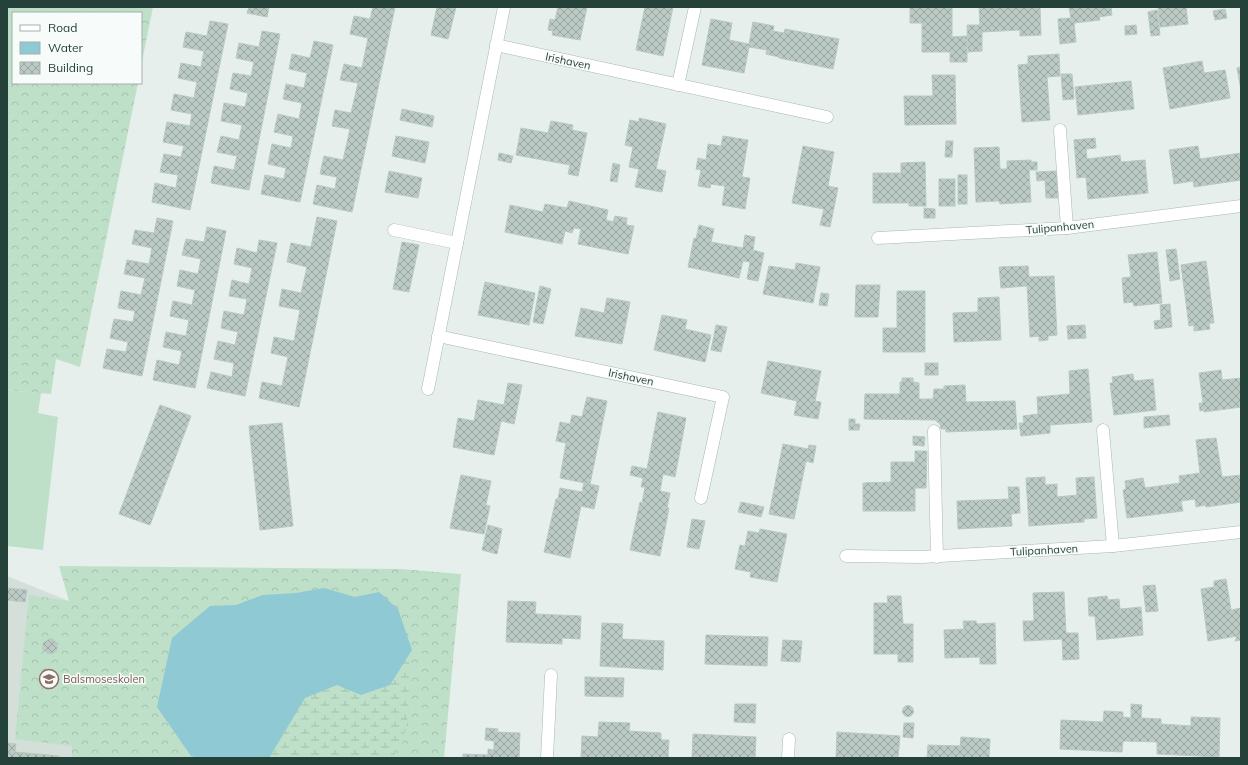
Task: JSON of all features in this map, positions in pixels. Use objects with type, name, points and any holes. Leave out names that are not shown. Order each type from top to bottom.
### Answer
[{"type":"street","points":[[428,389],[504,7]]},
{"type":"street","points":[[678,85],[695,7]]},
{"type":"street","name":"Irishaven","points":[[496,45],[827,117]]},
{"type":"street","points":[[1060,130],[1067,228]]},
{"type":"street","name":"Tulipanhaven","points":[[878,238],[1067,228],[1241,206]]},
{"type":"street","points":[[394,230],[457,243]]},
{"type":"street","name":"Irishaven","points":[[438,336],[723,397],[701,498]]},
{"type":"street","points":[[1102,430],[1113,546]]},
{"type":"street","points":[[934,431],[937,557]]},
{"type":"street","name":"Tulipanhaven","points":[[846,556],[937,557],[1113,546],[1241,532]]},
{"type":"street","points":[[547,758],[551,675]]},
{"type":"street","points":[[788,758],[789,739]]},
{"type":"shaded area","name":"Balsmoseskolen","points":[[7,576],[69,601],[115,758],[7,758]]},
{"type":"green space","points":[[7,7],[153,7],[142,61],[142,12],[12,12],[12,84],[138,84],[80,367],[56,359],[51,394],[7,390]]},
{"type":"green space","points":[[7,390],[41,393],[38,413],[58,417],[43,550],[7,546]]},
{"type":"green space","points":[[59,566],[401,569],[461,574],[444,758],[72,758],[72,746],[15,739],[29,595],[69,601]]},
{"type":"green space","points":[[412,650],[407,723],[402,744],[392,758],[269,758],[305,698],[337,685],[361,695],[390,685]]},
{"type":"water","points":[[324,588],[355,597],[379,592],[398,609],[412,650],[390,685],[361,695],[337,685],[305,698],[269,758],[198,758],[191,756],[157,707],[172,638],[210,606],[236,605],[263,595],[296,593]]},
{"type":"building","points":[[249,7],[269,7],[267,17],[247,13]]},
{"type":"building","points":[[373,7],[395,7],[352,212],[313,204],[317,185],[335,189],[337,177],[320,174],[324,156],[343,160],[350,129],[332,126],[335,110],[351,113],[358,83],[340,80],[344,64],[362,68],[368,38],[350,34],[354,16],[370,19]]},
{"type":"building","points":[[437,7],[456,7],[448,39],[431,35]]},
{"type":"building","points":[[558,7],[587,7],[580,40],[552,35],[553,31],[548,30],[550,19],[555,20]]},
{"type":"building","points":[[645,7],[673,7],[663,56],[636,50]]},
{"type":"building","points":[[910,7],[952,7],[952,37],[967,36],[967,62],[950,62],[950,52],[922,52],[922,23],[910,23]]},
{"type":"building","points":[[979,7],[1040,7],[1041,35],[1020,36],[1020,30],[982,32],[982,51],[968,52],[967,25],[980,25]]},
{"type":"building","points":[[1069,7],[1111,7],[1112,15],[1099,17],[1100,20],[1074,23],[1076,42],[1060,44],[1058,19],[1071,18]]},
{"type":"building","points":[[1158,7],[1186,7],[1188,24],[1160,27]]},
{"type":"building","points":[[1225,9],[1227,18],[1215,20],[1213,11]]},
{"type":"building","points":[[1157,10],[1160,35],[1151,36],[1148,12]]},
{"type":"building","points":[[711,19],[732,23],[729,40],[749,44],[753,22],[774,26],[773,31],[784,33],[785,29],[839,39],[833,69],[779,58],[766,54],[767,50],[749,47],[744,73],[702,65]]},
{"type":"building","points":[[210,21],[228,24],[190,210],[152,202],[155,183],[176,188],[178,175],[160,172],[164,154],[181,157],[184,146],[163,142],[167,122],[190,126],[192,114],[171,110],[174,94],[194,98],[197,82],[178,78],[181,63],[201,67],[204,51],[183,47],[186,32],[207,36]]},
{"type":"building","points":[[1136,25],[1137,34],[1125,35],[1125,26]]},
{"type":"building","points":[[262,31],[280,34],[249,190],[211,183],[214,166],[234,170],[237,156],[217,152],[221,136],[239,140],[242,125],[221,121],[224,103],[245,107],[248,93],[230,89],[233,73],[251,76],[254,62],[236,58],[239,43],[259,47]]},
{"type":"building","points":[[314,41],[333,45],[300,202],[261,194],[265,175],[284,179],[286,168],[268,164],[272,144],[291,148],[293,136],[274,132],[278,114],[299,119],[302,103],[283,99],[286,84],[304,88],[307,73],[289,69],[292,54],[310,58]]},
{"type":"building","points":[[1059,54],[1060,76],[1047,77],[1050,120],[1022,122],[1018,65],[1028,64],[1028,56]]},
{"type":"building","points":[[1202,61],[1204,73],[1225,70],[1230,98],[1170,109],[1163,68]]},
{"type":"building","points":[[1241,67],[1241,90],[1237,68]]},
{"type":"building","points":[[1061,74],[1072,74],[1074,99],[1063,100]]},
{"type":"building","points":[[932,75],[955,75],[956,124],[905,125],[904,96],[933,96]]},
{"type":"building","points":[[1131,81],[1134,109],[1078,115],[1075,87]]},
{"type":"building","points":[[402,109],[434,116],[432,127],[400,120]]},
{"type":"building","points":[[639,118],[666,124],[656,169],[666,171],[662,192],[635,187],[639,169],[629,167],[633,147],[625,145],[630,120],[639,122]]},
{"type":"building","points":[[551,121],[573,125],[572,130],[587,133],[578,176],[568,174],[570,165],[516,155],[521,128],[548,133]]},
{"type":"building","points":[[396,136],[429,142],[425,163],[392,156]]},
{"type":"building","points":[[723,136],[748,140],[742,177],[750,178],[745,209],[722,205],[725,186],[711,184],[710,188],[698,186],[701,170],[696,169],[698,158],[706,160],[708,144],[721,146]]},
{"type":"building","points":[[1095,138],[1096,148],[1086,149],[1087,159],[1120,155],[1121,162],[1145,160],[1148,193],[1088,199],[1086,177],[1077,178],[1074,140]]},
{"type":"building","points":[[946,141],[953,141],[952,157],[945,157]]},
{"type":"building","points":[[803,146],[834,152],[828,186],[838,188],[830,227],[820,225],[824,209],[792,203]]},
{"type":"building","points":[[1198,146],[1200,159],[1241,153],[1241,180],[1194,187],[1193,181],[1174,184],[1169,150]]},
{"type":"building","points":[[999,147],[1000,169],[1007,169],[1007,161],[1031,160],[1031,162],[1037,162],[1037,170],[1029,170],[1031,202],[1000,204],[999,201],[976,202],[974,148]]},
{"type":"building","points":[[499,153],[513,156],[511,163],[498,160]]},
{"type":"building","points":[[925,162],[926,206],[909,206],[909,203],[873,203],[873,173],[901,173],[901,163]]},
{"type":"building","points":[[613,163],[620,165],[617,182],[610,181]]},
{"type":"building","points":[[389,171],[422,178],[418,198],[385,192]]},
{"type":"building","points":[[1056,171],[1058,198],[1046,198],[1045,180],[1037,181],[1036,172]]},
{"type":"building","points":[[958,175],[967,175],[967,204],[958,204]]},
{"type":"building","points":[[939,179],[955,179],[955,206],[939,206]]},
{"type":"building","points":[[569,201],[608,210],[606,220],[613,222],[615,216],[627,218],[626,225],[634,226],[628,254],[578,244],[581,229],[574,228],[572,233],[565,231],[562,244],[505,232],[510,205],[543,212],[545,204],[567,208]]},
{"type":"building","points":[[924,208],[935,209],[935,218],[924,218]]},
{"type":"building","points":[[317,217],[337,221],[299,407],[259,398],[262,382],[282,386],[288,357],[271,353],[274,337],[294,341],[300,310],[279,306],[282,289],[301,293],[307,267],[287,262],[291,243],[311,247]]},
{"type":"building","points":[[157,218],[173,221],[142,376],[103,368],[107,349],[126,352],[128,342],[110,338],[114,319],[133,322],[135,311],[118,308],[121,291],[141,295],[145,278],[124,274],[127,260],[149,264],[152,248],[132,244],[135,230],[154,233]]},
{"type":"building","points":[[699,225],[714,229],[711,242],[743,248],[745,235],[755,237],[753,250],[764,253],[758,281],[747,279],[750,262],[743,261],[739,278],[688,267],[694,238],[696,239]]},
{"type":"building","points":[[207,227],[226,231],[195,388],[153,380],[157,360],[179,365],[182,351],[163,347],[166,332],[186,336],[189,320],[170,316],[173,301],[192,305],[195,290],[177,286],[180,270],[198,274],[201,259],[182,255],[186,239],[204,242]]},
{"type":"building","points":[[259,240],[277,243],[245,396],[207,388],[211,372],[232,377],[234,363],[214,359],[218,341],[235,345],[238,332],[221,328],[224,311],[244,315],[247,299],[229,296],[232,280],[249,284],[252,268],[234,264],[237,248],[257,253]]},
{"type":"building","points":[[402,242],[419,245],[409,292],[393,289]]},
{"type":"building","points":[[1176,249],[1180,279],[1170,281],[1166,250]]},
{"type":"building","points":[[1157,252],[1162,303],[1134,306],[1133,302],[1124,303],[1122,278],[1131,277],[1128,255]]},
{"type":"building","points":[[1206,261],[1214,323],[1209,323],[1210,329],[1194,331],[1194,325],[1189,326],[1181,265]]},
{"type":"building","points":[[796,263],[820,267],[813,303],[763,294],[769,266],[795,270]]},
{"type":"building","points":[[1028,266],[1029,277],[1054,276],[1057,335],[1048,336],[1048,340],[1039,341],[1039,336],[1030,337],[1027,286],[1001,288],[999,267]]},
{"type":"building","points":[[485,282],[535,293],[529,325],[478,315]]},
{"type":"building","points":[[856,285],[880,285],[878,317],[855,317]]},
{"type":"building","points":[[540,286],[551,289],[543,324],[533,322]]},
{"type":"building","points":[[897,291],[925,291],[925,352],[883,352],[883,328],[897,328]]},
{"type":"building","points":[[821,293],[829,294],[827,306],[819,305]]},
{"type":"building","points":[[999,297],[1001,340],[954,342],[953,313],[978,312],[978,298]]},
{"type":"building","points":[[607,298],[630,302],[622,344],[575,336],[581,308],[604,313]]},
{"type":"building","points":[[1170,304],[1172,327],[1155,329],[1154,321],[1161,320],[1160,305]]},
{"type":"building","points":[[662,315],[687,320],[685,329],[711,335],[705,362],[654,350]]},
{"type":"building","points":[[716,325],[727,327],[721,352],[711,350]]},
{"type":"building","points":[[1085,325],[1086,338],[1068,339],[1067,326]]},
{"type":"building","points":[[768,361],[821,371],[815,401],[821,402],[818,419],[794,415],[797,401],[761,393]]},
{"type":"building","points":[[925,363],[938,363],[938,375],[925,375]]},
{"type":"building","points":[[1088,369],[1092,422],[1050,425],[1050,433],[1021,436],[1019,423],[1024,423],[1023,416],[1038,414],[1037,397],[1070,394],[1069,371]]},
{"type":"building","points":[[1221,370],[1222,380],[1241,378],[1241,407],[1204,412],[1204,410],[1200,411],[1199,403],[1203,403],[1199,373]]},
{"type":"building","points":[[1133,374],[1134,381],[1153,379],[1156,410],[1114,415],[1110,383],[1113,383],[1112,377]]},
{"type":"building","points":[[902,378],[913,378],[913,382],[919,383],[919,399],[933,399],[934,389],[944,389],[944,386],[965,385],[966,402],[1015,401],[1017,429],[946,432],[946,429],[941,429],[940,424],[935,420],[864,419],[865,394],[900,394],[900,382],[902,382]]},
{"type":"building","points":[[508,383],[522,385],[514,424],[501,421],[494,455],[453,447],[458,418],[474,421],[478,400],[504,405]]},
{"type":"building","points":[[587,397],[607,401],[590,484],[560,478],[566,443],[556,441],[560,422],[570,424],[572,415],[582,417]]},
{"type":"building","points":[[160,405],[191,416],[150,525],[119,514]]},
{"type":"building","points":[[658,412],[686,418],[675,477],[663,474],[660,491],[670,493],[667,508],[669,508],[660,556],[630,550],[640,502],[642,503],[645,487],[641,487],[643,478],[630,475],[632,466],[647,469]]},
{"type":"building","points":[[1169,415],[1170,425],[1144,428],[1144,417]]},
{"type":"building","points":[[849,419],[855,419],[855,424],[860,424],[859,430],[849,430]]},
{"type":"building","points":[[282,423],[293,526],[260,530],[249,426]]},
{"type":"building","points":[[913,436],[925,437],[924,446],[913,445]]},
{"type":"building","points":[[1216,438],[1222,477],[1241,475],[1241,502],[1196,507],[1195,499],[1181,501],[1183,511],[1127,518],[1123,490],[1126,489],[1125,481],[1143,478],[1145,488],[1180,483],[1179,476],[1200,473],[1196,440]]},
{"type":"building","points":[[783,444],[808,449],[809,445],[816,446],[813,463],[806,461],[794,519],[769,514]]},
{"type":"building","points":[[915,451],[927,451],[926,488],[915,488],[915,511],[863,511],[863,483],[891,482],[891,462],[915,462]]},
{"type":"building","points":[[461,475],[491,481],[486,505],[490,506],[484,534],[450,528]]},
{"type":"building","points":[[1045,477],[1045,485],[1057,484],[1057,497],[1077,495],[1076,478],[1094,477],[1097,518],[1084,519],[1084,522],[1029,526],[1026,478]]},
{"type":"building","points":[[584,483],[599,486],[594,509],[581,506],[570,558],[544,552],[556,499],[558,499],[560,488],[582,492]]},
{"type":"building","points":[[1008,487],[1019,487],[1020,513],[1011,514],[1012,526],[958,529],[957,501],[1009,499]]},
{"type":"building","points":[[741,502],[764,507],[761,517],[738,512]]},
{"type":"building","points":[[692,519],[705,521],[699,549],[687,547]]},
{"type":"building","points":[[488,525],[502,529],[497,554],[482,550]]},
{"type":"building","points":[[760,529],[787,534],[777,582],[750,577],[751,572],[735,569],[740,545],[745,546],[748,531],[759,533]]},
{"type":"building","points":[[1226,579],[1231,610],[1241,608],[1241,640],[1235,641],[1237,636],[1208,641],[1201,589],[1214,587],[1214,581]]},
{"type":"building","points":[[1155,585],[1158,611],[1146,612],[1143,586]]},
{"type":"building","points":[[7,588],[27,590],[25,602],[7,600]]},
{"type":"building","points":[[1064,592],[1066,633],[1078,633],[1079,659],[1063,660],[1062,639],[1024,641],[1023,621],[1034,621],[1033,593]]},
{"type":"building","points":[[887,596],[901,596],[903,624],[913,624],[913,662],[898,662],[898,654],[874,654],[874,603],[888,603]]},
{"type":"building","points":[[1107,596],[1108,600],[1119,599],[1120,609],[1141,607],[1143,635],[1097,640],[1095,616],[1089,616],[1088,598]]},
{"type":"building","points":[[508,601],[536,602],[535,614],[581,616],[580,639],[562,638],[562,644],[506,642]]},
{"type":"building","points":[[963,621],[976,621],[977,624],[995,623],[996,664],[980,664],[980,657],[945,658],[944,630],[964,629]]},
{"type":"building","points":[[602,623],[623,624],[622,639],[664,641],[663,670],[600,666]]},
{"type":"building","points":[[706,635],[768,637],[767,666],[705,664]]},
{"type":"building","points":[[51,638],[57,643],[57,651],[50,654],[43,650],[43,643]]},
{"type":"building","points":[[783,640],[802,641],[800,662],[781,661]]},
{"type":"building","points":[[585,677],[624,678],[623,697],[585,696]]},
{"type":"building","points":[[735,704],[756,704],[755,723],[734,722]]},
{"type":"building","points":[[1131,704],[1142,705],[1141,718],[1161,719],[1161,724],[1191,726],[1191,717],[1220,718],[1219,757],[1157,754],[1157,742],[1123,741],[1122,752],[1060,749],[1061,720],[1103,722],[1104,711],[1123,712],[1123,717],[1131,718]]},
{"type":"building","points":[[908,705],[912,707],[914,711],[912,715],[908,717],[904,715],[902,711],[904,707]]},
{"type":"building","points":[[599,722],[630,723],[629,731],[661,733],[661,740],[669,740],[668,758],[581,758],[582,736],[598,737]]},
{"type":"building","points":[[904,723],[914,723],[913,738],[903,737]]},
{"type":"building","points":[[486,728],[498,729],[497,732],[520,733],[519,758],[463,758],[463,754],[488,755],[488,749],[494,750],[494,741],[485,740]]},
{"type":"building","points":[[837,732],[900,736],[898,758],[836,758]]},
{"type":"building","points":[[693,734],[756,737],[755,758],[692,758]]},
{"type":"building","points":[[961,737],[990,739],[989,758],[927,758],[928,745],[960,746]]},
{"type":"building","points":[[7,743],[16,744],[15,752],[59,756],[59,758],[7,758]]},
{"type":"place","name":"Balsmoseskolen","points":[[49,679]]}]
